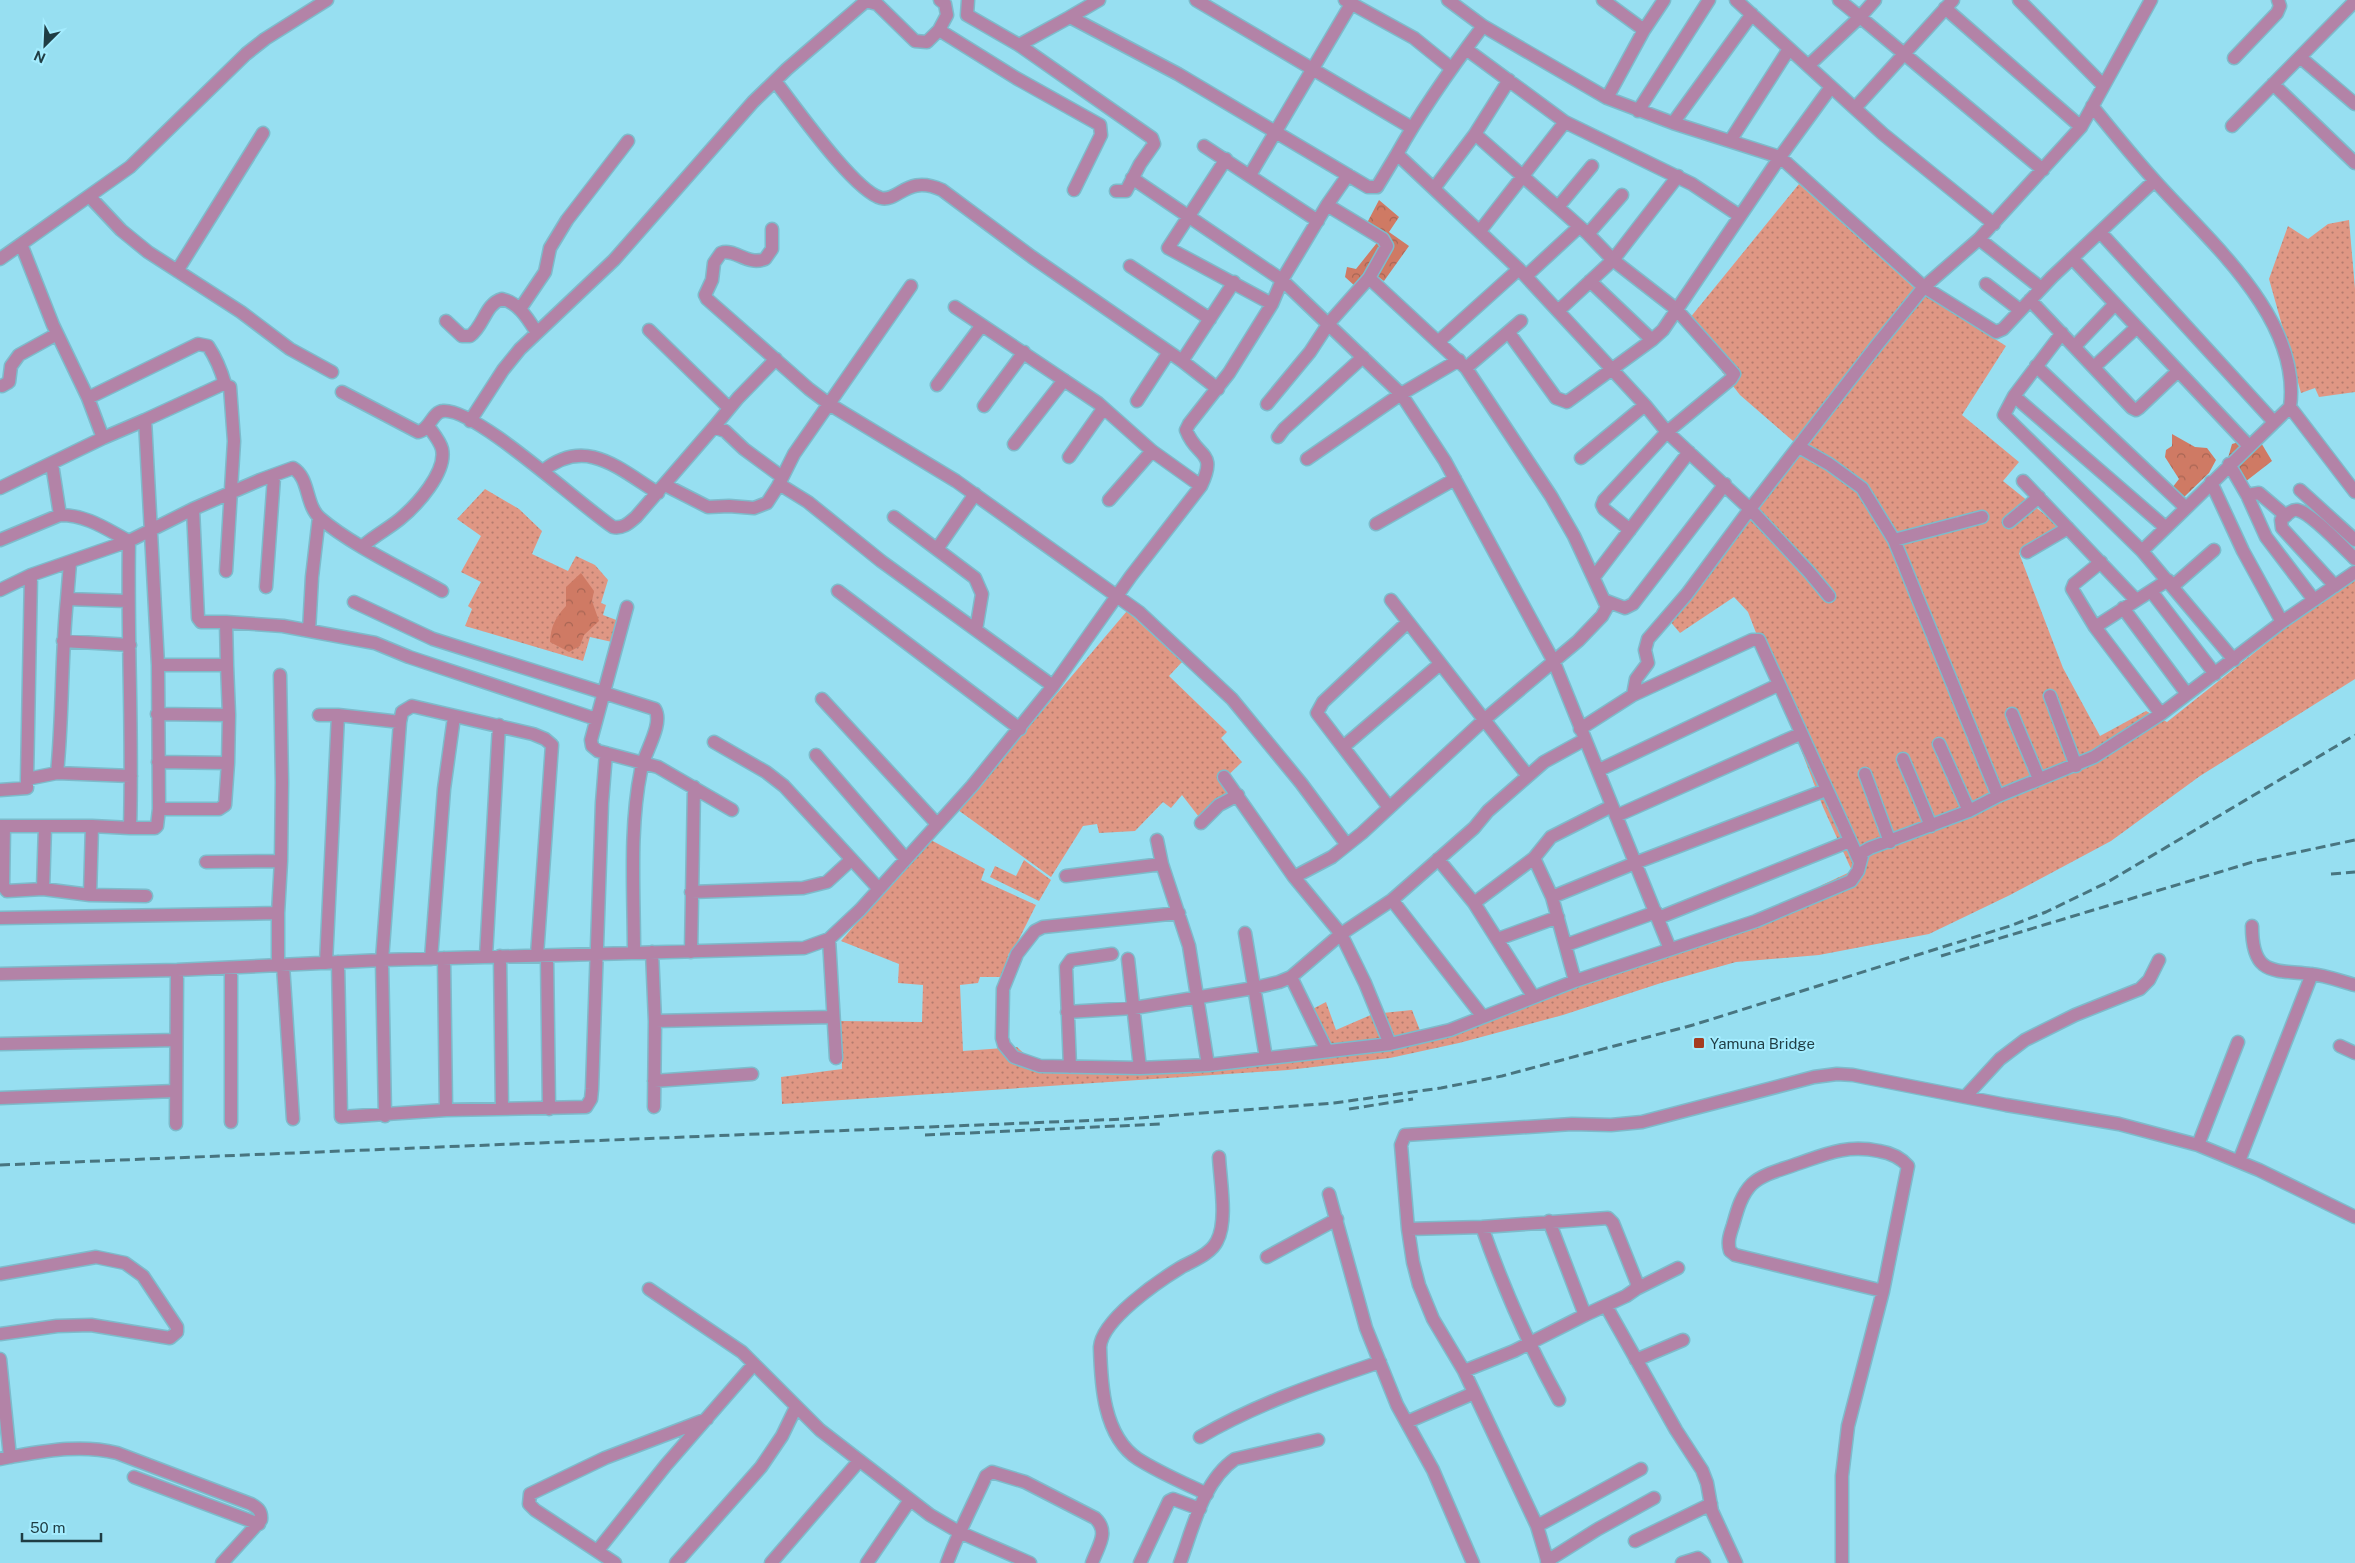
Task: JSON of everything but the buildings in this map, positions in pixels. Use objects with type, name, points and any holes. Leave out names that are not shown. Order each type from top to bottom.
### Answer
[{"type":"street","points":[[0,259],[130,167],[246,54],[265,39],[327,0]]},
{"type":"street","points":[[1019,45],[1099,0]]},
{"type":"street","points":[[1196,0],[1412,128]]},
{"type":"street","points":[[1448,0],[1483,26],[1607,98],[1673,123],[1780,157],[1924,287],[1996,332],[2003,329],[2041,288],[2154,181]]},
{"type":"street","points":[[1603,0],[1644,30]]},
{"type":"street","points":[[1607,98],[1644,30],[1664,0]]},
{"type":"street","points":[[1638,111],[1709,0]]},
{"type":"street","points":[[1736,0],[1855,108],[1994,224]]},
{"type":"street","points":[[1839,0],[2043,170]]},
{"type":"street","points":[[1809,65],[1860,17],[1875,0]]},
{"type":"street","points":[[2019,0],[2102,86]]},
{"type":"street","points":[[1633,695],[1636,680],[1648,663],[1645,646],[1648,640],[1687,594],[1750,509],[1924,287],[1994,224],[2081,127],[2151,0]]},
{"type":"street","points":[[2234,58],[2277,13],[2280,6],[2278,0]]},
{"type":"street","points":[[470,421],[512,357],[614,260],[706,153],[775,81],[866,1],[877,4],[915,41],[927,42],[939,30],[948,15],[944,5],[967,6],[970,18],[1019,45],[1152,138],[1154,144],[1126,191],[1116,191]]},
{"type":"street","points":[[2232,126],[2355,1]]},
{"type":"street","points":[[1250,175],[1274,131],[1314,69],[1348,2],[1414,38],[1451,68]]},
{"type":"street","points":[[1855,108],[1949,4],[2081,127]]},
{"type":"street","points":[[1673,123],[1752,14]]},
{"type":"street","points":[[1070,17],[1178,74],[1368,187],[1377,187],[1451,68],[1483,26]]},
{"type":"street","points":[[939,30],[1016,78],[1100,126],[1101,135],[1074,190]]},
{"type":"street","points":[[1466,49],[1566,122],[1678,176],[1740,216]]},
{"type":"street","points":[[1730,141],[1789,49]]},
{"type":"street","points":[[2301,58],[2355,104]]},
{"type":"street","points":[[1434,187],[1475,134],[1509,80]]},
{"type":"street","points":[[775,81],[833,155],[872,194],[883,198],[889,197],[917,184],[926,184],[942,190],[1032,257],[1182,361],[1218,389]]},
{"type":"street","points":[[2273,84],[2355,163]]},
{"type":"street","points":[[1509,333],[1556,398],[1567,402],[1652,340],[1663,330],[1676,308],[1780,157],[1831,87]]},
{"type":"street","points":[[2092,106],[2154,181],[2221,253],[2268,313],[2284,354],[2292,387],[2290,407],[2210,482],[2142,551]]},
{"type":"street","points":[[1480,231],[1566,122]]},
{"type":"street","points":[[177,271],[263,133]]},
{"type":"street","points":[[1475,134],[1584,230],[1613,260],[1676,308],[1733,372],[1734,377],[1667,432],[1602,503],[1604,509],[1630,530]]},
{"type":"street","points":[[520,309],[545,272],[550,248],[567,220],[628,140]]},
{"type":"street","points":[[1204,146],[1318,221]]},
{"type":"street","points":[[1397,154],[1523,272],[1645,405],[1667,432],[1750,509],[1829,596]]},
{"type":"street","points":[[1226,159],[1190,218],[1168,248],[1272,304]]},
{"type":"street","points":[[1558,207],[1592,166]]},
{"type":"street","points":[[0,974],[231,968],[486,956],[804,948],[829,939],[879,889],[1020,729],[1054,686],[1118,594],[1201,486],[1208,472],[1207,457],[1199,450],[1186,430],[1218,389],[1272,304],[1282,280],[1327,205],[1348,175]]},
{"type":"street","points":[[1558,311],[1613,260],[1678,176]]},
{"type":"street","points":[[1132,178],[1282,280],[1401,394],[1455,479],[1554,662],[1670,949]]},
{"type":"street","points":[[1439,341],[1523,272],[1584,230],[1622,195]]},
{"type":"street","points":[[90,197],[131,239],[241,312],[290,349],[332,372]]},
{"type":"street","points":[[1267,404],[1310,352],[1329,323],[1370,278],[1385,252],[1386,242],[1327,205]]},
{"type":"street","points":[[772,229],[772,250],[765,259],[749,261],[729,252],[721,253],[714,263],[712,280],[705,295],[713,305],[829,404],[975,494],[1118,594],[1232,700],[1300,783],[1347,845]]},
{"type":"street","points":[[2100,232],[2274,422]]},
{"type":"street","points":[[1979,239],[2041,288]]},
{"type":"street","points":[[21,244],[57,334],[88,398],[103,438]]},
{"type":"street","points":[[2072,258],[2249,446]]},
{"type":"street","points":[[1130,266],[1210,319]]},
{"type":"street","points":[[1294,877],[1332,857],[1347,845],[1485,719],[1554,662],[1602,616],[1607,607],[1594,577],[1552,496],[1462,364],[1370,278]]},
{"type":"street","points":[[1590,281],[1652,340]]},
{"type":"street","points":[[1182,361],[1234,282]]},
{"type":"street","points":[[1986,284],[2020,310]]},
{"type":"street","points":[[543,471],[563,458],[587,456],[604,461],[661,489],[708,508],[729,506],[754,508],[767,503],[794,454],[911,286]]},
{"type":"street","points":[[2030,300],[2136,410],[2178,371]]},
{"type":"street","points":[[446,321],[458,334],[466,337],[474,333],[496,301],[508,301],[520,309],[537,333]]},
{"type":"street","points":[[2075,346],[2115,304]]},
{"type":"street","points":[[954,307],[1098,403],[1152,451],[1201,486]]},
{"type":"street","points":[[1307,459],[1401,394],[1462,364],[1509,333],[1521,321]]},
{"type":"street","points":[[937,385],[982,325]]},
{"type":"street","points":[[2094,367],[2137,327]]},
{"type":"street","points":[[649,330],[729,408]]},
{"type":"street","points":[[2062,333],[2014,396],[2004,412],[2005,417],[2142,551],[2171,583],[2234,660]]},
{"type":"street","points":[[2,386],[9,382],[11,366],[19,355],[57,334]]},
{"type":"street","points":[[88,398],[198,344],[208,346],[219,364],[225,384],[231,389],[234,442],[226,571]]},
{"type":"street","points":[[984,406],[1024,352]]},
{"type":"street","points":[[1137,401],[1169,352]]},
{"type":"street","points":[[1278,437],[1284,429],[1363,357]]},
{"type":"street","points":[[342,392],[418,432],[423,431],[440,412],[445,410],[470,421],[507,444],[613,527],[619,528],[626,525],[661,489],[729,408],[776,359]]},
{"type":"street","points":[[2036,366],[2185,507]]},
{"type":"street","points":[[1014,444],[1064,380]]},
{"type":"street","points":[[0,488],[103,438],[225,384]]},
{"type":"street","points":[[2014,396],[2165,527]]},
{"type":"street","points":[[1581,458],[1645,405]]},
{"type":"street","points":[[2290,407],[2355,492]]},
{"type":"street","points":[[1069,457],[1104,409]]},
{"type":"street","points":[[146,420],[152,529],[154,618],[158,665],[159,810],[157,826],[155,828],[2,826],[4,889],[11,892],[43,890],[90,895],[146,896]]},
{"type":"street","points":[[363,546],[376,534],[404,515],[436,477],[443,452],[441,445],[428,426]]},
{"type":"street","points":[[714,427],[725,431],[781,480],[881,561],[1054,686]]},
{"type":"street","points":[[1798,447],[1829,464],[1862,488],[1894,540],[1998,796]]},
{"type":"street","points":[[1109,500],[1152,451]]},
{"type":"street","points":[[1594,577],[1690,452]]},
{"type":"street","points":[[52,464],[60,515]]},
{"type":"street","points":[[2229,464],[2247,496],[2266,537],[2314,600]]},
{"type":"street","points":[[0,590],[31,575],[129,541],[194,509],[260,480],[274,477],[293,468],[298,471],[314,511],[319,517],[363,546],[442,591]]},
{"type":"street","points":[[266,587],[274,477]]},
{"type":"street","points":[[1376,524],[1455,479]]},
{"type":"street","points":[[2023,481],[2136,600]]},
{"type":"street","points":[[2210,482],[2239,545],[2282,622]]},
{"type":"street","points":[[1604,600],[1625,608],[1633,604],[1725,484]]},
{"type":"street","points":[[2300,490],[2355,540]]},
{"type":"street","points":[[2247,496],[2259,493],[2286,516]]},
{"type":"street","points":[[937,549],[975,494]]},
{"type":"street","points":[[2009,522],[2039,497]]},
{"type":"street","points":[[194,509],[198,618],[201,622],[207,624],[226,622],[283,626],[384,646],[409,657],[596,719]]},
{"type":"street","points":[[2335,586],[2282,528],[2280,523],[2295,510],[2300,511],[2332,536],[2355,559]]},
{"type":"street","points":[[0,540],[60,515],[89,519],[129,541]]},
{"type":"street","points":[[309,631],[314,552],[319,517]]},
{"type":"street","points":[[894,517],[976,578],[980,586],[981,601],[976,630]]},
{"type":"street","points":[[1894,540],[1982,517]]},
{"type":"street","points":[[2027,552],[2068,528]]},
{"type":"street","points":[[129,541],[130,828]]},
{"type":"street","points":[[2096,627],[2150,591],[2171,583],[2214,550]]},
{"type":"street","points":[[2101,562],[2074,584],[2072,589],[2096,627],[2161,714]]},
{"type":"street","points":[[57,773],[62,724],[63,642],[70,563]]},
{"type":"street","points":[[1179,913],[1043,927],[1035,930],[1022,946],[1003,989],[1002,1025],[1004,1045],[1014,1057],[1033,1065],[1140,1068],[1208,1065],[1390,1044],[1450,1030],[1575,981],[1756,921],[1844,884],[1855,876],[1863,852],[1870,848],[1969,811],[1998,796],[2076,766],[2094,756],[2161,714],[2282,622],[2355,572]]},
{"type":"street","points":[[0,790],[27,788],[31,575]]},
{"type":"street","points":[[838,591],[1020,729]]},
{"type":"street","points":[[2150,591],[2215,674]]},
{"type":"street","points":[[67,599],[128,601]]},
{"type":"street","points":[[1392,600],[1528,776]]},
{"type":"street","points":[[354,602],[432,639],[651,706],[657,713],[658,722],[642,762],[636,794],[634,952]]},
{"type":"street","points":[[627,607],[605,693],[596,719],[591,740],[592,746],[598,751],[658,767],[732,810]]},
{"type":"street","points":[[2123,608],[2187,694]]},
{"type":"street","points":[[159,810],[223,808],[227,800],[229,715],[226,622]]},
{"type":"street","points":[[1388,806],[1319,717],[1320,706],[1408,622]]},
{"type":"street","points":[[1067,1012],[1134,1008],[1254,988],[1279,982],[1290,977],[1341,934],[1392,900],[1474,828],[1488,811],[1544,762],[1633,695],[1756,639],[1762,644],[1800,734],[1859,860]]},
{"type":"street","points":[[63,642],[130,645]]},
{"type":"street","points":[[1343,746],[1440,664]]},
{"type":"street","points":[[158,665],[227,665]]},
{"type":"street","points":[[280,675],[282,782],[278,913],[280,965],[292,1119]]},
{"type":"street","points":[[1599,770],[1778,685]]},
{"type":"street","points":[[2050,696],[2076,766]]},
{"type":"street","points":[[822,699],[937,824]]},
{"type":"street","points":[[385,1116],[382,960],[400,722],[402,712],[412,706],[533,734],[546,739],[552,745],[542,956],[549,1109]]},
{"type":"street","points":[[157,714],[229,715]]},
{"type":"street","points":[[319,714],[400,722]]},
{"type":"street","points":[[2012,714],[2039,779]]},
{"type":"street","points":[[338,715],[332,963],[341,1117],[385,1116],[446,1110],[586,1107],[592,1098],[602,803],[606,753]]},
{"type":"street","points":[[446,1110],[437,958],[444,789],[454,716]]},
{"type":"street","points":[[486,956],[499,725]]},
{"type":"street","points":[[1474,902],[1534,858],[1551,837],[1800,734]]},
{"type":"street","points":[[714,742],[766,772],[784,786],[879,889]]},
{"type":"street","points":[[1939,744],[1969,811]]},
{"type":"street","points":[[816,755],[905,858]]},
{"type":"street","points":[[1904,759],[1932,826]]},
{"type":"street","points":[[158,762],[228,763]]},
{"type":"street","points":[[27,779],[57,773],[131,776]]},
{"type":"street","points":[[1865,774],[1890,842]]},
{"type":"street","points":[[1224,777],[1294,877],[1341,934],[1365,983],[1390,1044]]},
{"type":"street","points":[[691,952],[694,787]]},
{"type":"street","points":[[1552,897],[1826,790]]},
{"type":"street","points":[[1201,823],[1219,805],[1238,795]]},
{"type":"street","points":[[43,890],[45,826]]},
{"type":"street","points":[[90,895],[92,826]]},
{"type":"street","points":[[1157,840],[1162,864],[1189,946],[1208,1065]]},
{"type":"street","points":[[1566,945],[1657,915],[1850,842]]},
{"type":"street","points":[[1534,858],[1552,897],[1575,981]]},
{"type":"street","points":[[691,892],[803,888],[822,885],[851,860]]},
{"type":"street","points":[[1438,860],[1474,902],[1533,996]]},
{"type":"street","points":[[206,862],[281,861]]},
{"type":"street","points":[[1066,876],[1162,864]]},
{"type":"street","points":[[1392,900],[1483,1017]]},
{"type":"street","points":[[0,918],[278,913]]},
{"type":"street","points":[[1498,939],[1558,917]]},
{"type":"street","points":[[2252,926],[2255,950],[2268,969],[2282,973],[2312,974],[2355,985]]},
{"type":"street","points":[[1245,933],[1266,1058]]},
{"type":"street","points":[[829,939],[836,1058]]},
{"type":"street","points":[[652,952],[655,1021],[654,1107]]},
{"type":"street","points":[[1070,1067],[1066,967],[1068,962],[1112,954]]},
{"type":"street","points":[[500,956],[502,1109]]},
{"type":"street","points":[[1128,959],[1140,1068]]},
{"type":"street","points":[[1965,1097],[2000,1059],[2025,1040],[2075,1015],[2140,990],[2149,980],[2159,960]]},
{"type":"street","points":[[231,968],[231,1122]]},
{"type":"street","points":[[176,1124],[177,970]]},
{"type":"street","points":[[2239,1161],[2312,974]]},
{"type":"street","points":[[1290,977],[1327,1051]]},
{"type":"street","points":[[655,1021],[833,1017]]},
{"type":"street","points":[[0,1044],[176,1040]]},
{"type":"street","points":[[2198,1144],[2238,1042]]},
{"type":"street","points":[[2340,1046],[2355,1053]]},
{"type":"street","points":[[654,1081],[752,1074]]},
{"type":"street","points":[[1654,1498],[1598,1529],[1548,1562],[1537,1526],[1464,1371],[1422,1294],[1414,1272],[1408,1229],[1401,1145],[1405,1135],[1563,1124],[1611,1125],[1642,1122],[1814,1077],[1838,1074],[1875,1079],[2119,1124],[2198,1144],[2354,1213]]},
{"type":"street","points":[[0,1098],[175,1091]]},
{"type":"street","points":[[1842,1563],[1845,1448],[1848,1426],[1883,1291],[1908,1166],[1896,1156],[1865,1148],[1840,1149],[1770,1174],[1754,1182],[1748,1188],[1742,1197],[1728,1239],[1730,1251],[1735,1255],[1883,1291]]},
{"type":"street","points":[[1207,1494],[1137,1458],[1117,1434],[1105,1403],[1100,1338],[1117,1315],[1173,1272],[1210,1250],[1217,1243],[1222,1211],[1219,1157]]},
{"type":"street","points":[[1329,1194],[1366,1328],[1407,1422],[1433,1470],[1473,1563]]},
{"type":"street","points":[[1408,1229],[1482,1227],[1549,1221],[1611,1219],[1637,1284],[1636,1289]]},
{"type":"street","points":[[1267,1257],[1337,1220]]},
{"type":"street","points":[[1549,1221],[1585,1314]]},
{"type":"street","points":[[1482,1227],[1500,1279],[1530,1344],[1559,1400]]},
{"type":"street","points":[[0,1274],[96,1257],[125,1263],[143,1276],[177,1327],[177,1332],[170,1338],[91,1325],[57,1326],[0,1334]]},
{"type":"street","points":[[1464,1371],[1530,1344],[1585,1314],[1606,1306],[1678,1268]]},
{"type":"street","points":[[649,1289],[728,1341],[754,1364],[820,1430],[910,1500],[942,1523],[959,1532],[1030,1563]]},
{"type":"street","points":[[1606,1306],[1702,1470],[1720,1530],[1736,1563]]},
{"type":"street","points":[[1636,1360],[1683,1340]]},
{"type":"street","points":[[0,1358],[5,1458],[74,1447],[97,1448],[117,1453],[251,1504],[262,1514],[259,1524],[222,1563]]},
{"type":"street","points":[[1200,1437],[1232,1418],[1254,1408],[1380,1362]]},
{"type":"street","points":[[598,1550],[754,1364]]},
{"type":"street","points":[[1407,1422],[1474,1394]]},
{"type":"street","points":[[676,1563],[761,1467],[782,1436],[796,1407]]},
{"type":"street","points":[[615,1563],[535,1510],[529,1504],[530,1494],[605,1458],[707,1419]]},
{"type":"street","points":[[1180,1563],[1207,1494],[1226,1466],[1235,1459],[1318,1440]]},
{"type":"street","points":[[771,1563],[859,1461]]},
{"type":"street","points":[[1537,1526],[1641,1469]]},
{"type":"street","points":[[947,1563],[959,1532],[986,1476],[992,1472],[1025,1482],[1057,1497],[1101,1523],[1104,1533],[1092,1563]]},
{"type":"street","points":[[134,1478],[259,1524]]},
{"type":"street","points":[[1140,1563],[1169,1501],[1173,1499],[1200,1509]]},
{"type":"street","points":[[866,1563],[910,1500]]},
{"type":"street","points":[[1635,1541],[1711,1504]]},
{"type":"street","points":[[1682,1563],[1698,1558],[1704,1563]]},
{"type":"shaded area","points":[[1799,184],[1912,286],[2006,346],[1962,415],[2019,462],[2003,481],[2059,526],[2019,553],[2063,668],[2100,736],[2146,711],[2167,722],[2317,603],[2355,579],[2355,679],[2200,776],[2111,841],[2010,895],[1929,934],[1819,955],[1736,962],[1661,983],[1563,1015],[1459,1043],[1390,1058],[1288,1070],[782,1104],[781,1077],[842,1069],[841,1021],[922,1022],[923,985],[898,983],[899,964],[841,941],[929,839],[985,869],[981,880],[1036,905],[1012,953],[1009,953],[1002,977],[980,977],[978,983],[960,985],[963,1051],[1017,1047],[1032,1061],[1212,1062],[1318,1047],[1305,1013],[1326,1002],[1336,1030],[1373,1014],[1412,1010],[1421,1033],[1666,948],[1814,893],[1822,885],[1852,871],[1823,807],[1748,612],[1734,597],[1680,633],[1668,619],[1798,457],[1793,441],[1740,395],[1685,324]]},
{"type":"shaded area","points":[[2349,220],[2355,289],[2355,392],[2319,397],[2315,388],[2301,393],[2269,279],[2288,226],[2308,239],[2328,224]]},
{"type":"shaded area","points":[[485,489],[519,509],[542,531],[532,554],[568,571],[576,556],[595,565],[608,580],[601,603],[606,605],[603,615],[619,621],[612,642],[590,637],[583,661],[465,626],[472,609],[468,606],[481,582],[461,572],[481,536],[457,519]]},
{"type":"shaded area","points":[[1127,611],[1182,662],[1169,676],[1227,732],[1221,738],[1242,762],[1221,782],[1230,793],[1199,817],[1182,795],[1171,808],[1163,802],[1135,831],[1099,833],[1097,824],[1083,826],[1051,877],[958,810]]},
{"type":"shaded area","points":[[1024,860],[1051,880],[1039,901],[990,877],[995,866],[1016,876]]},
{"type":"green space","points":[[1379,200],[1399,217],[1389,232],[1409,246],[1384,281],[1370,271],[1356,287],[1345,277],[1347,267],[1356,269],[1376,244],[1377,230],[1367,223]]},
{"type":"green space","points":[[2172,434],[2195,447],[2207,448],[2216,460],[2209,473],[2183,498],[2172,488],[2179,479],[2165,457],[2166,450],[2172,446]]},
{"type":"green space","points":[[2249,439],[2260,441],[2272,461],[2245,482],[2228,458],[2232,444]]},
{"type":"green space","points":[[581,573],[594,591],[592,601],[599,621],[584,635],[580,646],[569,652],[550,642],[554,622],[566,606],[566,587]]},
{"type":"railway","points":[[0,1165],[1125,1119],[1334,1103],[1441,1088],[1502,1076],[1693,1025],[2010,926],[2046,912],[2106,883],[2355,735]]},
{"type":"railway","points":[[1941,956],[2256,861],[2355,840]]},
{"type":"railway","points":[[2331,874],[2355,872]]},
{"type":"railway","points":[[1349,1109],[1413,1099]]},
{"type":"railway","points":[[925,1135],[1160,1124]]},
{"type":"place","name":"Yamuna Bridge","points":[[1699,1043]]}]
